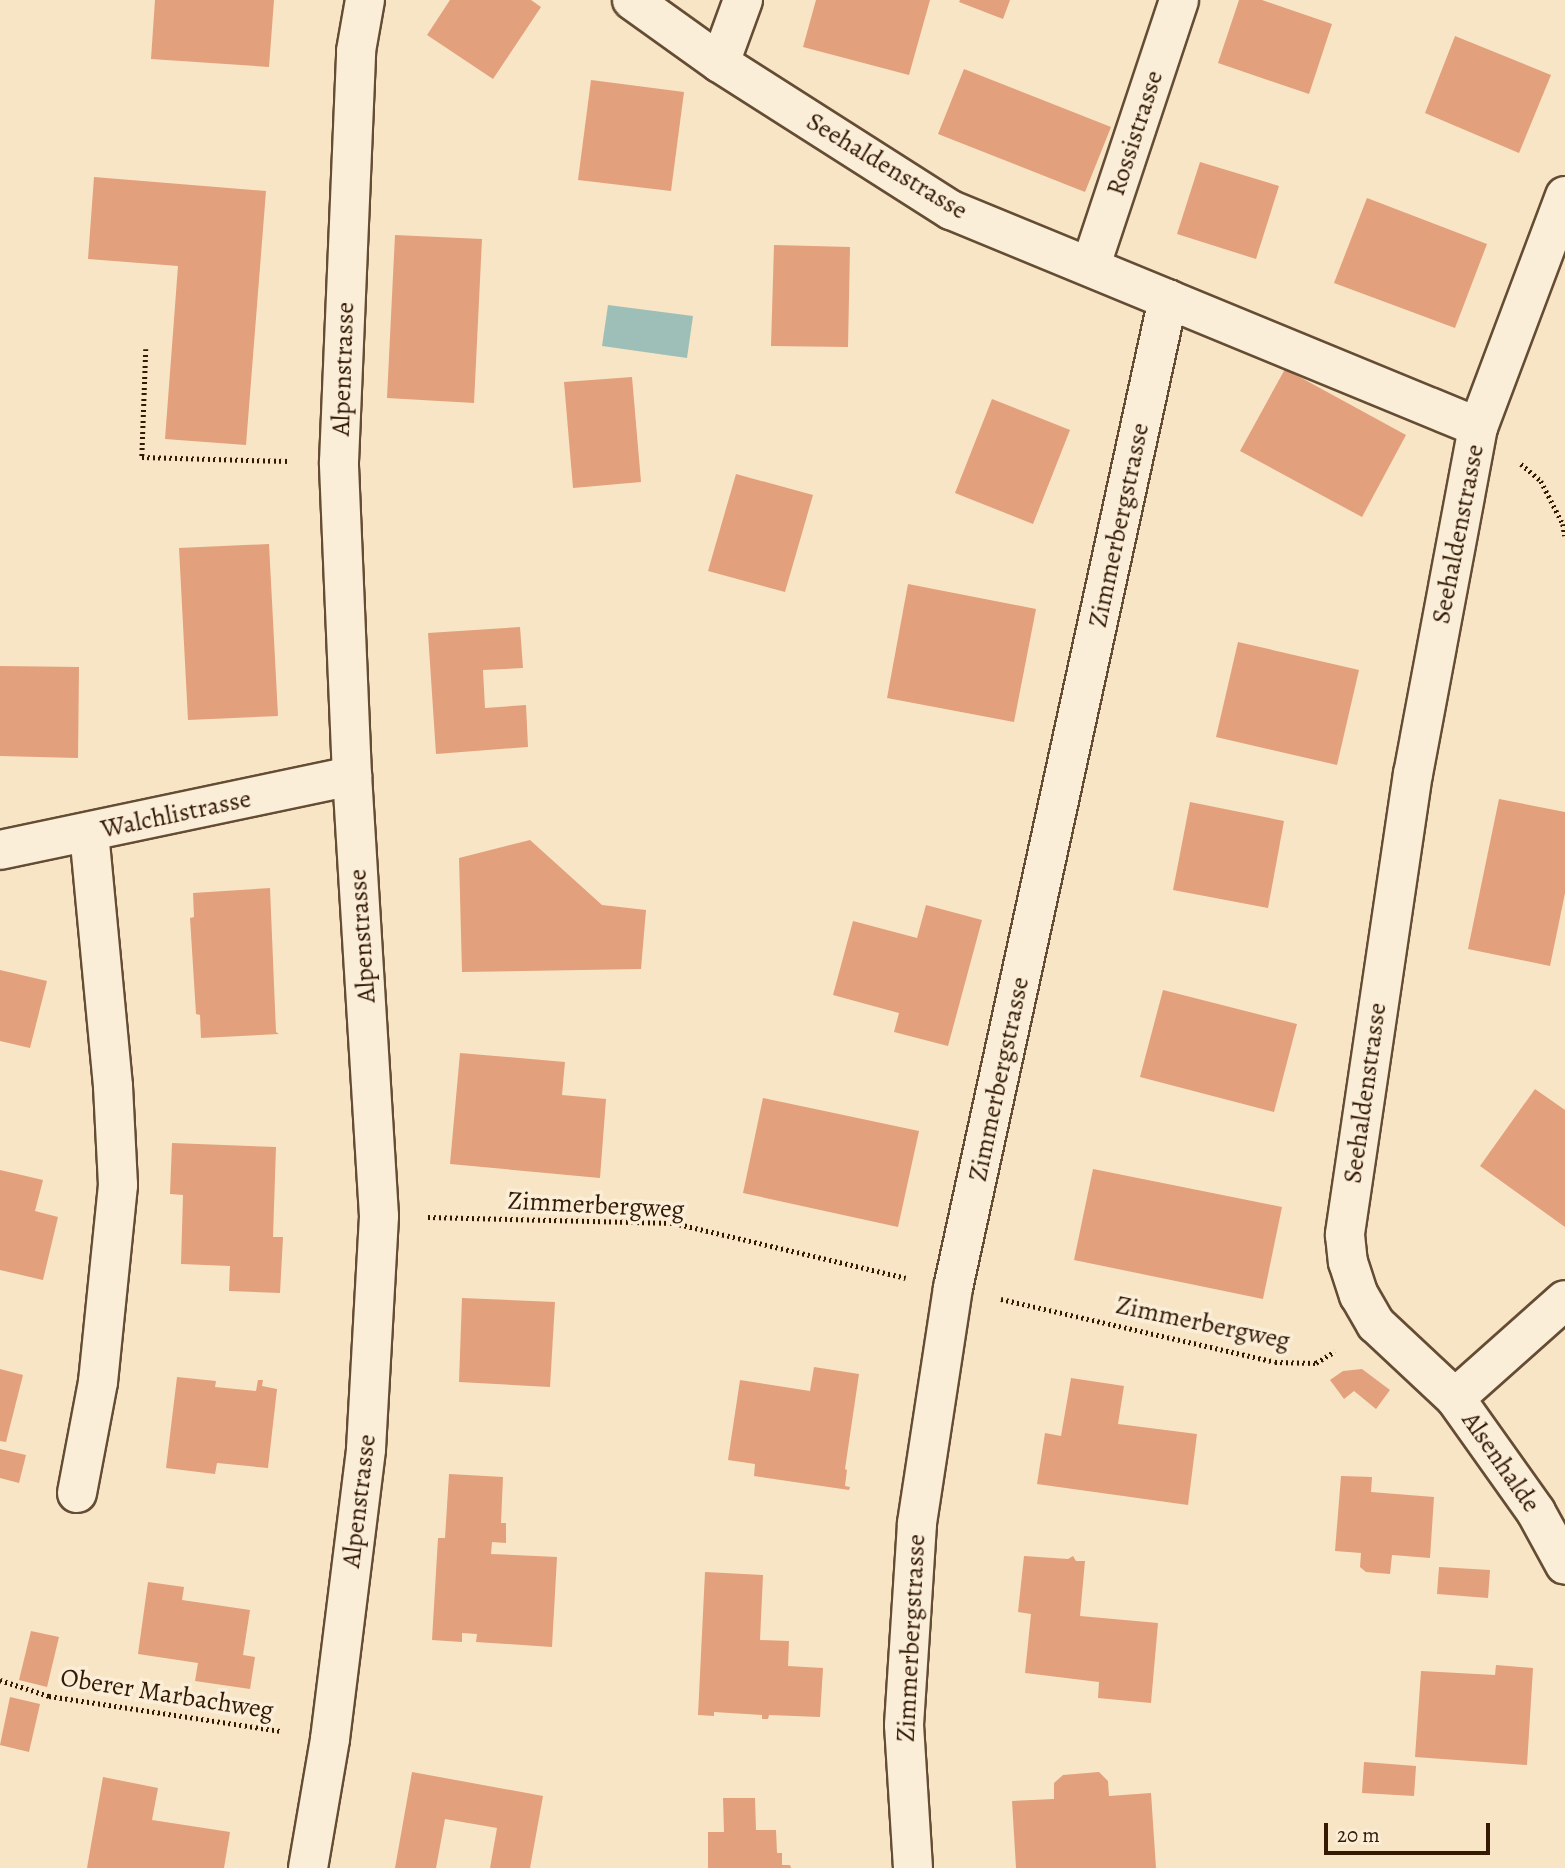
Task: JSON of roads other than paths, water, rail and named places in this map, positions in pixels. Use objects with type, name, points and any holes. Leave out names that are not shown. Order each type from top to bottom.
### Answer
[{"type":"street","name":"Alpenstrasse","points":[[308,1868],[330,1739],[366,1449],[379,1216],[352,776],[339,462],[356,51],[365,0]]},
{"type":"street","name":"Seehaldenstrasse","points":[[632,0],[720,64],[951,210],[1091,265],[1478,428],[1413,773],[1345,1236],[1348,1262],[1359,1295],[1377,1324],[1455,1398]]},
{"type":"street","points":[[720,64],[743,0]]},
{"type":"street","name":"Rossistrasse","points":[[1091,265],[1179,0]]},
{"type":"street","points":[[1478,428],[1565,196]]},
{"type":"street","name":"Zimmerbergstrasse","points":[[913,1868],[904,1725],[917,1523],[953,1288],[1168,299]]},
{"type":"street","name":"Walchlistrasse","points":[[0,850],[352,776]]},
{"type":"street","points":[[77,1493],[98,1382],[118,1185],[113,1086],[89,832]]},
{"type":"street","points":[[1455,1398],[1565,1300]]},
{"type":"street","name":"Alsenhalde","points":[[1455,1398],[1536,1512],[1565,1565]]},
{"type":"water","points":[[608,305],[693,316],[687,358],[602,346]]}]
